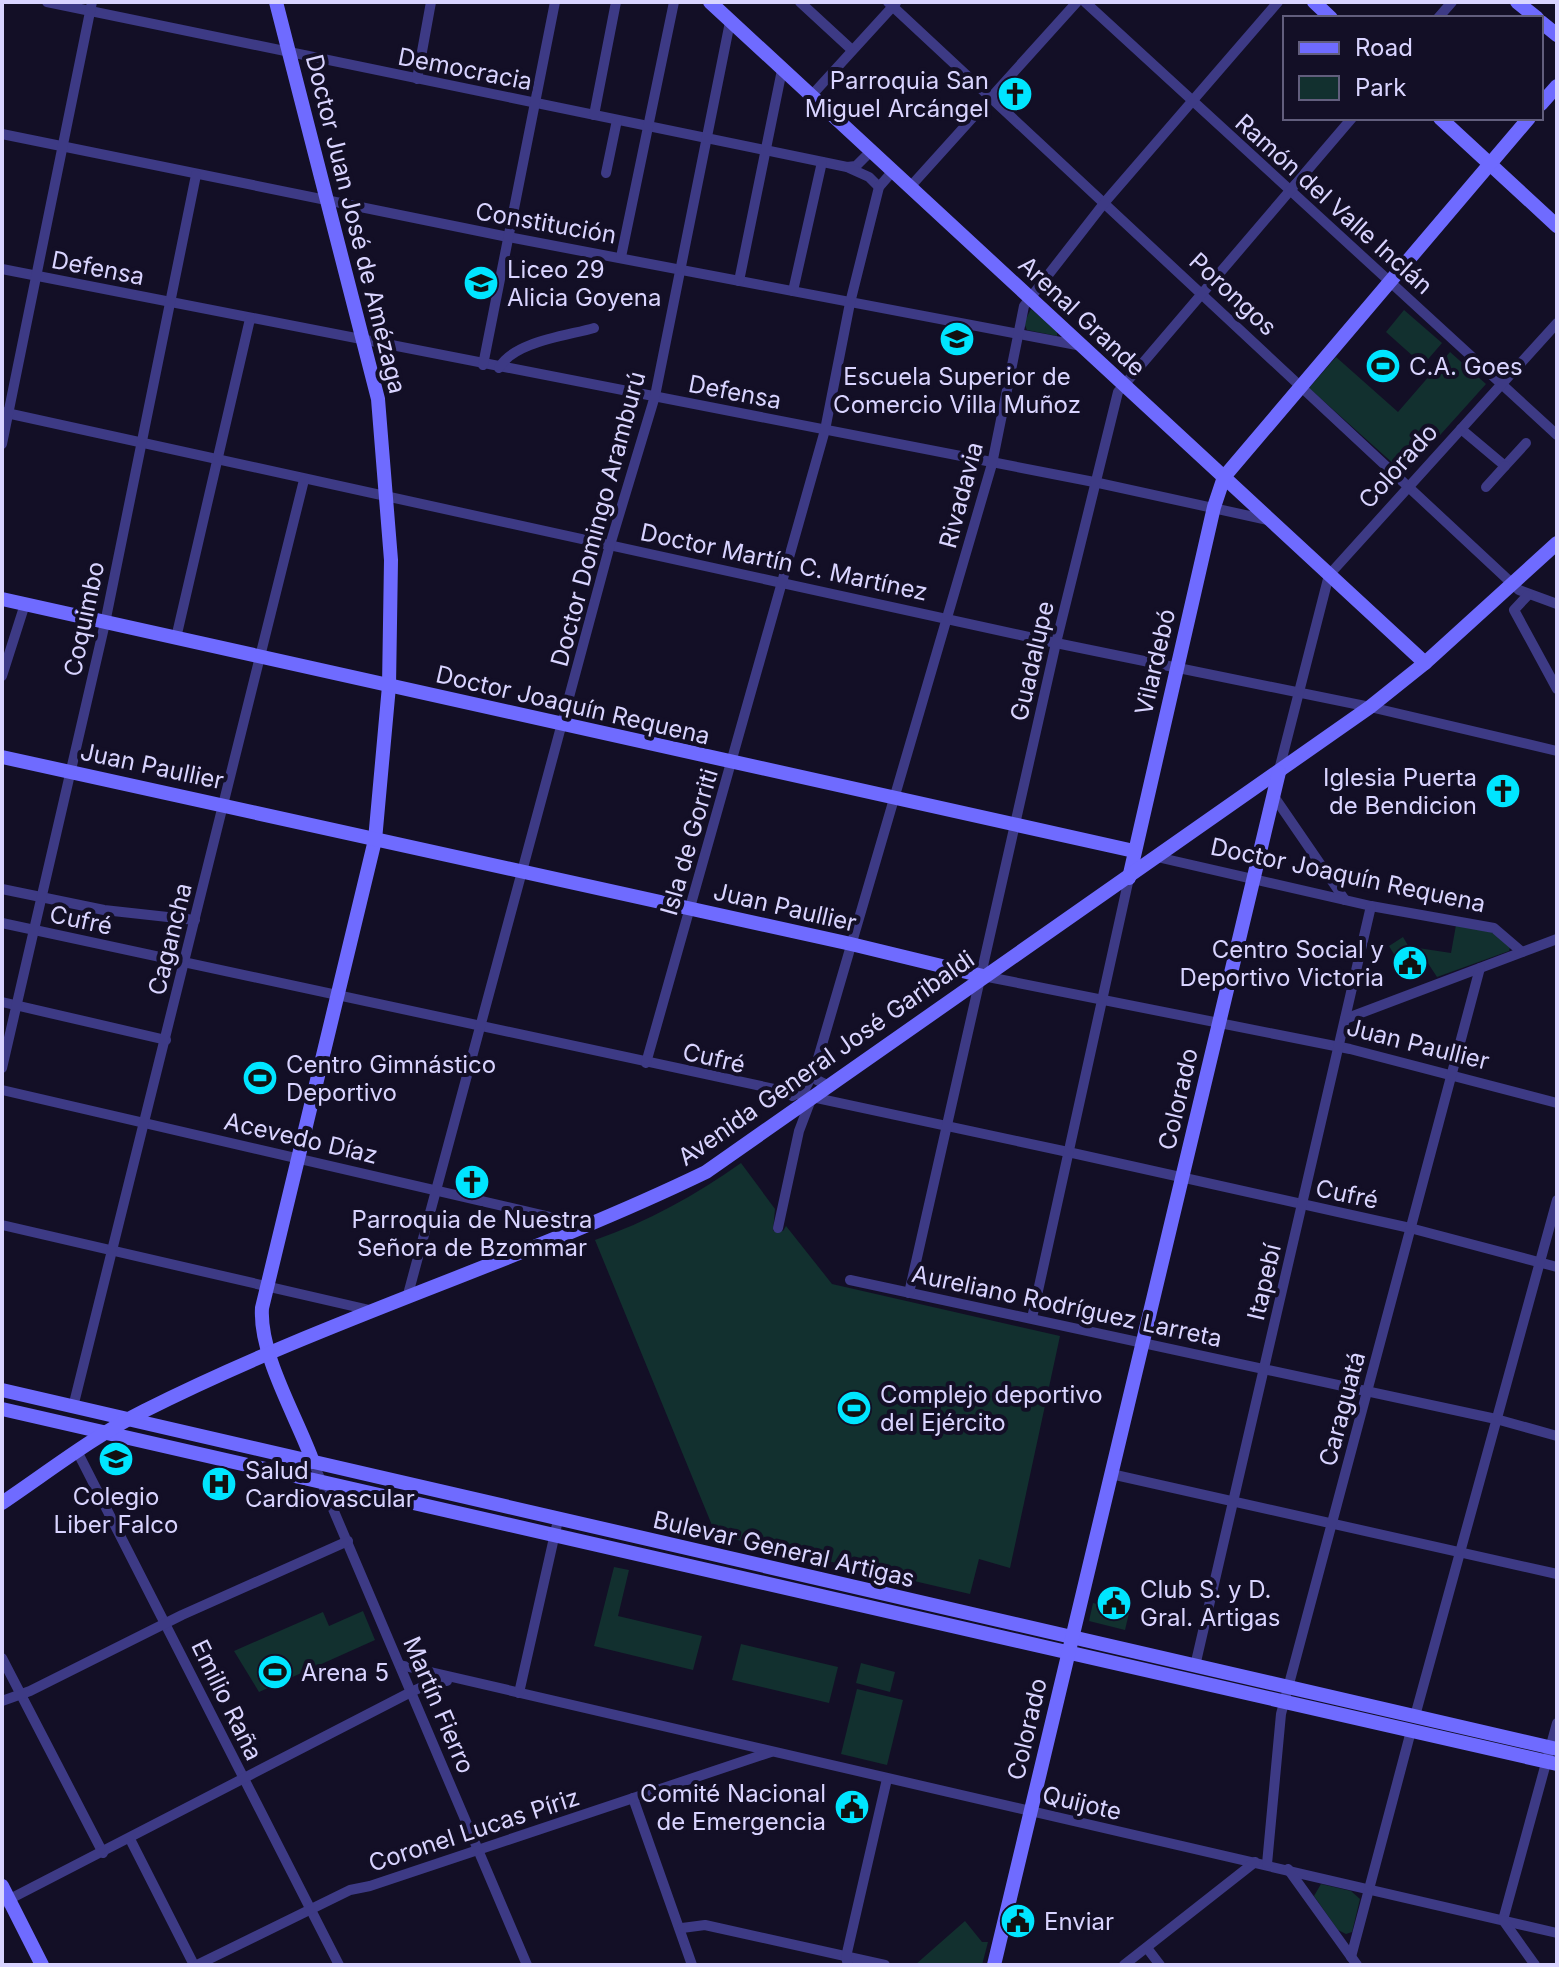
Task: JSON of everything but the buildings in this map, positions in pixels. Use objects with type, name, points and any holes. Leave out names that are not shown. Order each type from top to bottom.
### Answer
[{"type":"street","name":"Democracia","points":[[47,2],[91,7],[291,55],[847,167]]},
{"type":"street","name":"Doctor Juan José de Amézaga","points":[[276,2],[366,342],[378,399],[391,560],[389,686],[375,840],[261,1319],[270,1354],[313,1462]]},
{"type":"street","points":[[417,79],[431,2]]},
{"type":"street","points":[[483,365],[555,2]]},
{"type":"street","points":[[594,115],[616,2]]},
{"type":"street","points":[[621,257],[674,2]]},
{"type":"street","name":"Arenal Grande","points":[[710,2],[1425,663]]},
{"type":"street","points":[[800,2],[852,50]]},
{"type":"street","points":[[910,187],[1077,2]]},
{"type":"street","name":"Ramón del Valle Inclán","points":[[1085,2],[1191,103],[1292,190],[1557,435]]},
{"type":"street","name":"Rivadavia","points":[[792,1096],[805,1089],[814,1072],[992,464],[1018,333],[1029,296],[1105,202],[1278,2]]},
{"type":"street","points":[[1314,2],[1329,16]]},
{"type":"street","points":[[1517,2],[1534,16]]},
{"type":"street","points":[[811,96],[893,3]]},
{"type":"street","name":"Porongos","points":[[893,3],[990,97],[1514,583],[1528,595],[1557,604]]},
{"type":"street","points":[[2,444],[4,412],[37,276],[91,7]]},
{"type":"street","name":"Doctor Domingo Aramburú","points":[[406,1300],[610,545],[655,396],[730,22]]},
{"type":"street","points":[[739,281],[782,70]]},
{"type":"street","points":[[1543,102],[1557,86]]},
{"type":"street","points":[[606,173],[617,120]]},
{"type":"street","name":"Guadalupe","points":[[909,1293],[1056,643],[1118,392],[1350,120]]},
{"type":"street","points":[[1442,120],[1557,226]]},
{"type":"street","name":"Vilardebó","points":[[1032,1318],[1176,666],[1224,477],[1527,120]]},
{"type":"street","name":"Constitución","points":[[2,134],[508,237],[1084,347]]},
{"type":"street","points":[[847,167],[856,166],[870,152]]},
{"type":"street","points":[[793,291],[822,162]]},
{"type":"street","points":[[847,167],[869,177],[879,187]]},
{"type":"street","name":"Isla de Gorriti","points":[[646,1063],[825,430],[850,303],[879,187],[892,172]]},
{"type":"street","name":"Coquimbo","points":[[2,1068],[105,623],[196,175]]},
{"type":"street","name":"Defensa","points":[[2,269],[1094,482],[1270,520]]},
{"type":"street","points":[[176,638],[250,319]]},
{"type":"street","name":"Colorado","points":[[994,1965],[1273,795],[1329,575],[1557,323]]},
{"type":"street","points":[[499,368],[505,356],[594,328]]},
{"type":"street","name":"Doctor Martín C. Martínez","points":[[4,412],[1056,643],[1370,707],[1557,751]]},
{"type":"street","points":[[1461,429],[1505,466]]},
{"type":"street","points":[[1486,487],[1526,443]]},
{"type":"street","name":"Cagancha","points":[[73,1407],[304,480]]},
{"type":"street","name":"Avenida General José Garibaldi","points":[[2,1503],[130,1419],[270,1354],[591,1227],[706,1172],[1370,707],[1425,663],[1557,543]]},
{"type":"street","points":[[1528,595],[1514,610],[1557,689]]},
{"type":"street","name":"Doctor Joaquín Requena","points":[[2,599],[1134,851]]},
{"type":"street","points":[[2,676],[25,604]]},
{"type":"street","name":"Juan Paullier","points":[[2,757],[690,908],[983,976],[1339,1047],[1557,1103]]},
{"type":"street","points":[[1273,795],[1345,900]]},
{"type":"street","name":"Doctor Joaquín Requena","points":[[1157,857],[1371,906],[1494,928],[1522,952]]},
{"type":"street","points":[[2,889],[104,910],[195,920]]},
{"type":"street","name":"Itapebí","points":[[1195,1666],[1371,906]]},
{"type":"street","name":"Cufré","points":[[2,923],[479,1025],[792,1096],[1068,1152],[1410,1228],[1557,1267]]},
{"type":"street","points":[[1345,1019],[1557,939]]},
{"type":"street","name":"Caraguatá","points":[[1261,1863],[1286,1694],[1480,968]]},
{"type":"street","points":[[2,1002],[166,1040]]},
{"type":"street","points":[[814,1072],[817,1080],[829,1086]]},
{"type":"street","name":"Acevedo Díaz","points":[[2,1090],[591,1227]]},
{"type":"street","points":[[778,1228],[799,1131],[811,1100]]},
{"type":"street","points":[[782,1119],[799,1131]]},
{"type":"street","points":[[1354,1961],[1413,1724],[1557,1200]]},
{"type":"street","points":[[2,1225],[377,1312]]},
{"type":"street","name":"Aureliano Rodríguez Larreta","points":[[850,1280],[1496,1419],[1557,1436]]},
{"type":"street","name":"Bulevar General Artigas","points":[[2,1390],[313,1462],[557,1526],[1553,1756]]},
{"type":"street","points":[[2,1402],[106,1424],[130,1419]]},
{"type":"street","name":"Bulevar General Artigas","points":[[2,1409],[321,1484],[557,1526]]},
{"type":"street","points":[[108,1433],[129,1428],[172,1437],[186,1434]]},
{"type":"street","points":[[203,1456],[207,1438]]},
{"type":"street","name":"Emilio Raña","points":[[78,1453],[339,1965]]},
{"type":"street","points":[[239,1465],[261,1461],[303,1469],[313,1462]]},
{"type":"street","name":"Martín Fierro","points":[[313,1462],[527,1965]]},
{"type":"street","points":[[1111,1474],[1557,1574]]},
{"type":"street","points":[[519,1693],[557,1526]]},
{"type":"street","points":[[2,1701],[348,1541]]},
{"type":"street","name":"Bulevar General Artigas","points":[[1070,1644],[1195,1666],[1286,1694]]},
{"type":"street","points":[[2,1658],[103,1853]]},
{"type":"street","name":"Quijote","points":[[400,1665],[1557,1933]]},
{"type":"street","name":"Quijote","points":[[6,1902],[411,1692],[435,1681],[457,1680]]},
{"type":"street","points":[[1535,1965],[1503,1920],[1553,1756],[1557,1723]]},
{"type":"street","name":"Coronel Lucas Píriz","points":[[195,1965],[350,1890],[773,1752]]},
{"type":"street","points":[[847,1961],[887,1779]]},
{"type":"street","points":[[633,1798],[682,1928],[692,1965]]},
{"type":"street","points":[[130,1839],[195,1965]]},
{"type":"street","points":[[1124,1965],[1261,1863]]},
{"type":"street","points":[[1288,1869],[1354,1961]]},
{"type":"street","points":[[2,1886],[6,1902],[42,1965]]},
{"type":"street","points":[[682,1928],[705,1925],[847,1961],[885,1965]]},
{"type":"street","points":[[682,1965],[688,1946]]},
{"type":"street","points":[[1147,1948],[1160,1965]]},
{"type":"green space","points":[[1031,309],[1057,331],[1057,336],[1027,330],[1024,323]]},
{"type":"green space","points":[[1404,310],[1442,343],[1423,365],[1386,332]]},
{"type":"green space","points":[[1450,352],[1486,384],[1405,474],[1309,388],[1336,357],[1398,412]]},
{"type":"green space","points":[[1456,925],[1490,931],[1510,947],[1509,951],[1437,977],[1418,948],[1451,953]]},
{"type":"green space","points":[[1403,937],[1419,964],[1405,972],[1389,946]]},
{"type":"green space","name":"Complejo deportivo del Ejército","points":[[741,1163],[775,1209],[773,1231],[783,1231],[786,1226],[832,1284],[1060,1336],[1010,1568],[979,1559],[970,1594],[716,1535],[595,1240],[671,1207]]},
{"type":"green space","points":[[614,1567],[629,1570],[618,1616],[702,1636],[693,1670],[594,1646]]},
{"type":"green space","points":[[1093,1603],[1127,1611],[1125,1630],[1089,1621]]},
{"type":"green space","name":"Arena 5","points":[[363,1611],[375,1640],[259,1692],[234,1651],[323,1612],[329,1626]]},
{"type":"green space","points":[[741,1644],[838,1667],[829,1703],[732,1680]]},
{"type":"green space","points":[[861,1663],[895,1672],[890,1692],[856,1683]]},
{"type":"green space","points":[[857,1689],[903,1700],[887,1765],[841,1754]]},
{"type":"green space","points":[[1321,1884],[1351,1891],[1360,1899],[1352,1932],[1346,1934],[1338,1930],[1314,1896]]},
{"type":"green space","points":[[965,1921],[982,1942],[988,1942],[982,1965],[915,1965]]},
{"type":"place","name":"Parroquia San Miguel Arcángel","points":[[1015,94]]},
{"type":"place","name":"Liceo 29 Alicia Goyena","points":[[481,283]]},
{"type":"place","name":"Escuela Superior de Comercio Villa Muñoz","points":[[957,339]]},
{"type":"place","name":"C.A. Goes","points":[[1383,366]]},
{"type":"place","name":"Iglesia Puerta de Bendicion","points":[[1503,791]]},
{"type":"place","name":"Centro Social y Deportivo Victoria","points":[[1410,963]]},
{"type":"place","name":"Centro Gimnástico Deportivo","points":[[260,1078]]},
{"type":"place","name":"Parroquia de Nuestra Señora de Bzommar","points":[[472,1182]]},
{"type":"place","name":"Complejo deportivo del Ejército","points":[[854,1408]]},
{"type":"place","name":"Colegio Liber Falco","points":[[116,1459]]},
{"type":"place","name":"Salud Cardiovascular","points":[[219,1484]]},
{"type":"place","name":"Club S. y D. Gral. Artigas","points":[[1114,1603]]},
{"type":"place","name":"Arena 5","points":[[275,1672]]},
{"type":"place","name":"Comité Nacional de Emergencia","points":[[852,1807]]},
{"type":"place","name":"Enviar","points":[[1018,1921]]}]
